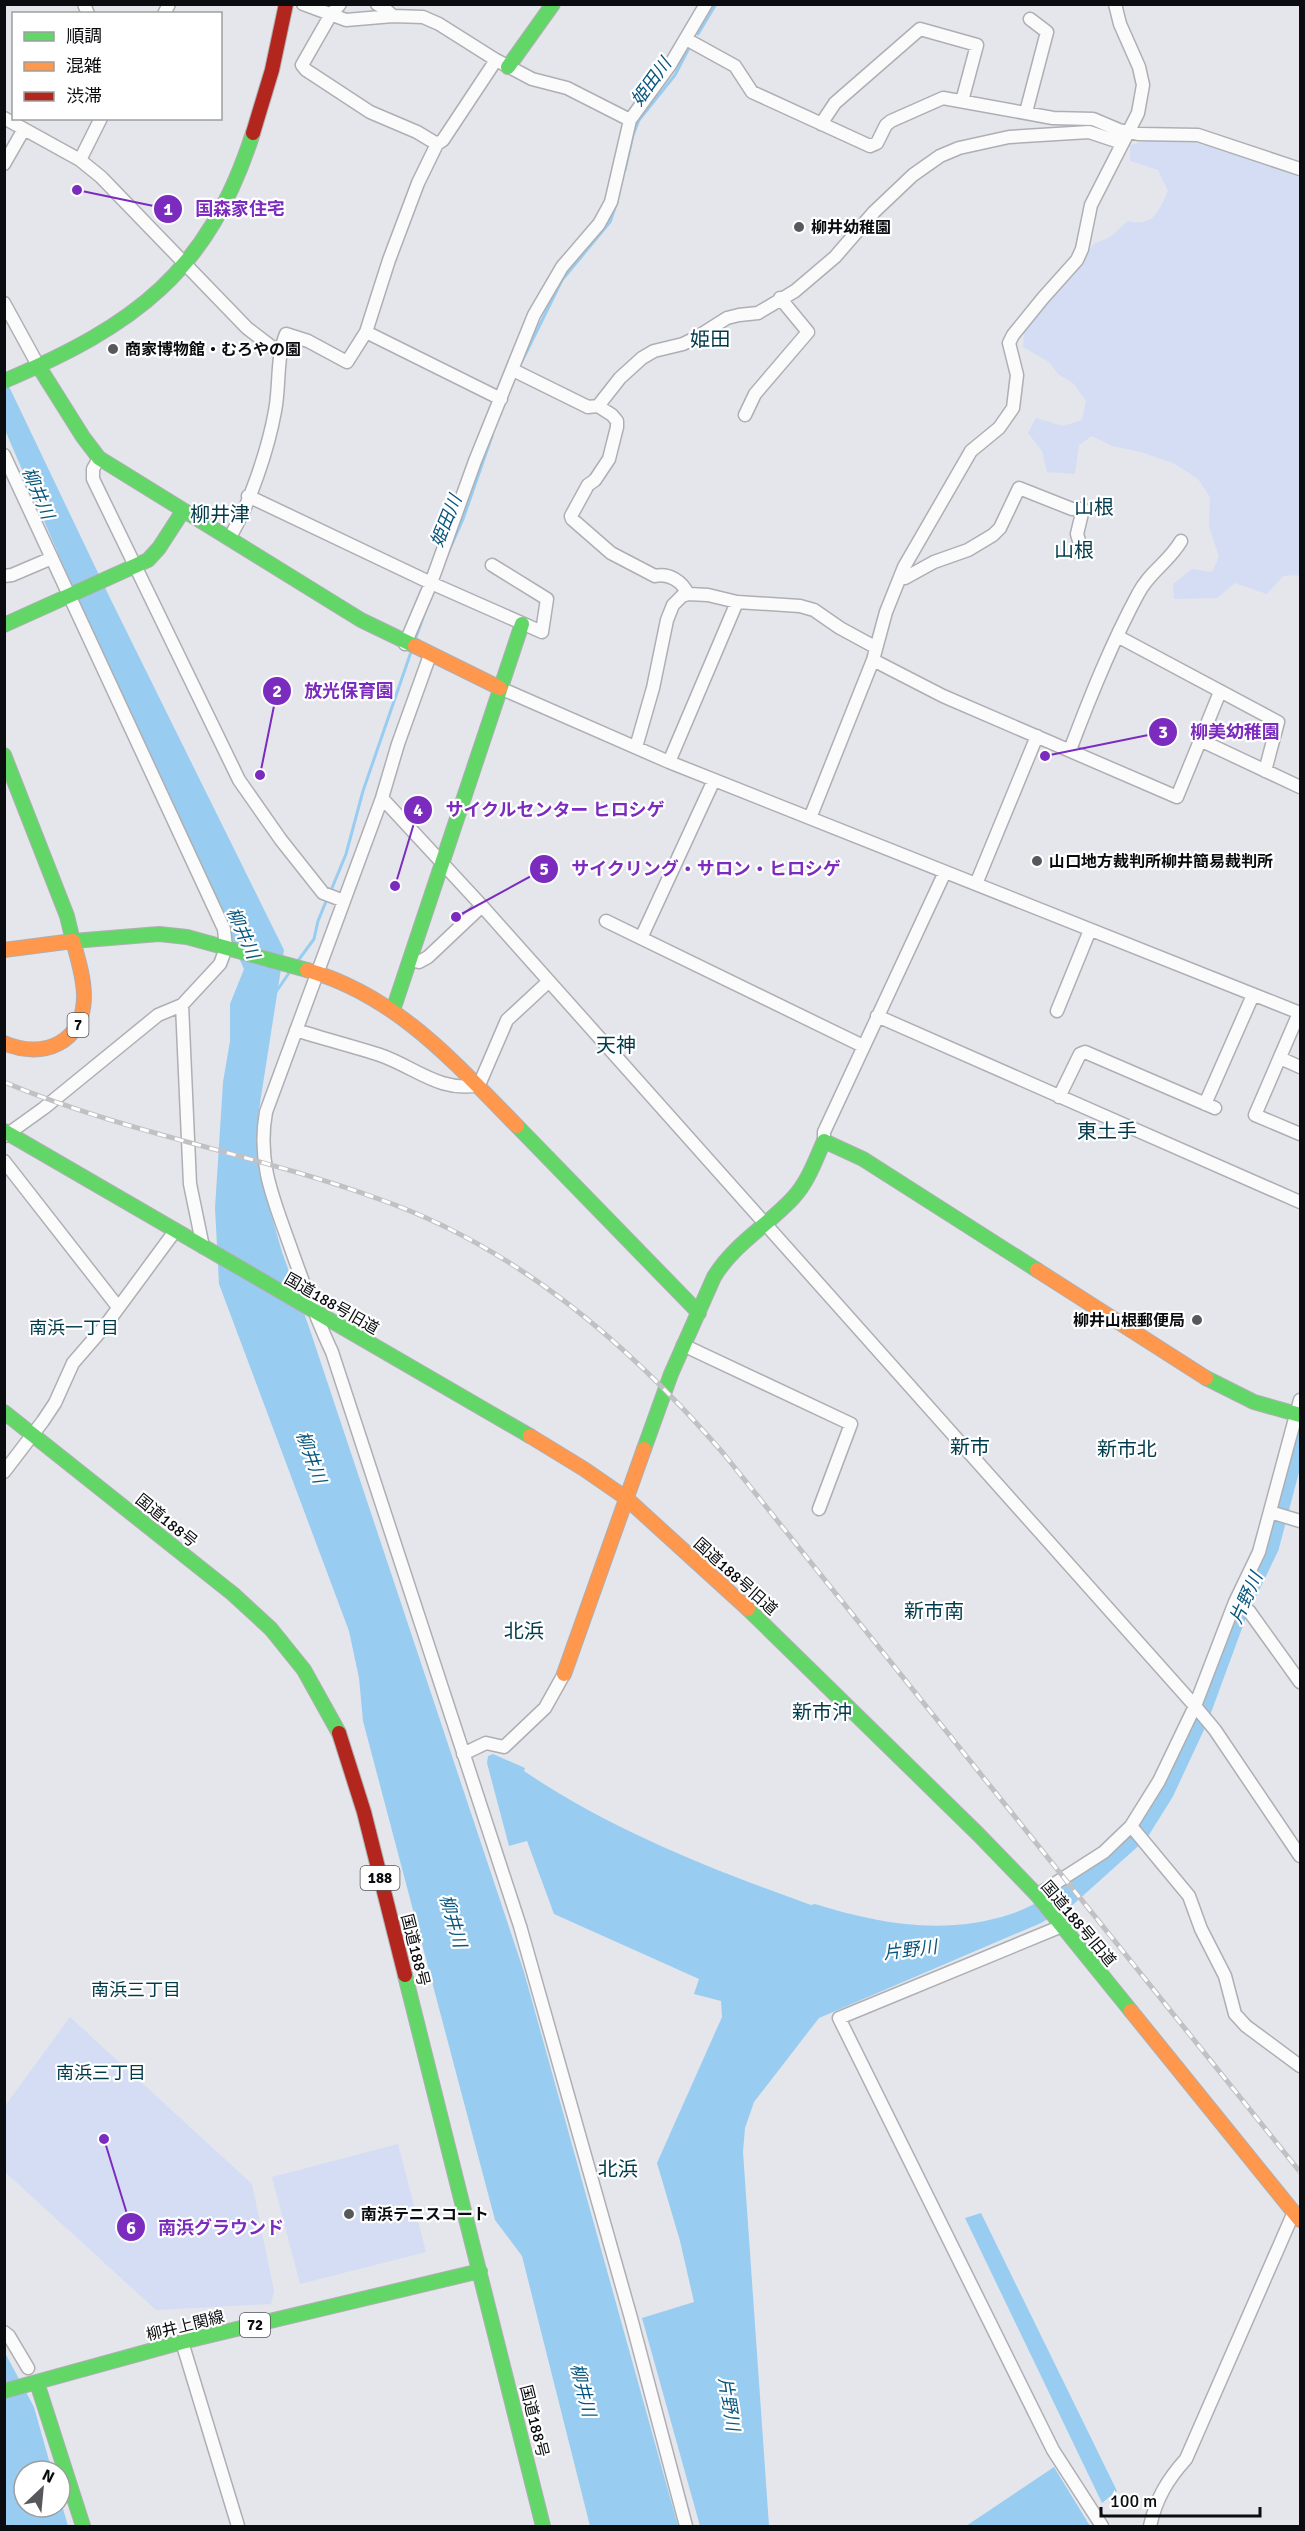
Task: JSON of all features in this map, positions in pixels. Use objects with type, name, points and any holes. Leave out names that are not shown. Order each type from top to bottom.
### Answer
[{"type":"main road","points":[[11,378],[61,357],[127,315],[160,291],[187,264],[218,215],[234,183],[259,111],[286,4]]},
{"type":"main road","points":[[502,64],[553,4]]},
{"type":"main road","points":[[39,367],[99,458],[230,537],[342,609],[415,649],[500,688]]},
{"type":"main road","points":[[4,625],[117,572],[135,567],[148,560],[159,548],[183,510]]},
{"type":"main road","points":[[393,1010],[522,624]]},
{"type":"main road","points":[[4,754],[67,916],[73,942]]},
{"type":"main road","points":[[4,950],[159,934],[186,937],[316,973],[371,997],[393,1010],[438,1045],[699,1313]]},
{"type":"main road","name":"7","points":[[4,1043],[21,1050],[37,1052],[53,1048],[77,1028],[83,1011],[83,994],[73,942]]},
{"type":"main road","name":"国道188号旧道","points":[[6,1133],[584,1469],[626,1498],[780,1638],[978,1834],[1039,1898],[1297,2216]]},
{"type":"main road","points":[[564,1674],[683,1345],[723,1260],[765,1225],[804,1185],[824,1141],[863,1159],[1205,1377],[1254,1402],[1298,1415]]},
{"type":"main road","name":"国道188号","points":[[4,1412],[256,1614],[287,1648],[319,1694],[339,1733],[364,1812],[543,2526]]},
{"type":"main road","name":"柳井上関線","points":[[4,2391],[34,2386],[182,2342],[480,2271]]},
{"type":"main road","points":[[34,2386],[54,2430],[83,2526]]},
{"type":"street","points":[[303,4],[330,16],[360,20],[393,16],[423,17],[439,24],[502,64],[532,79],[567,88],[630,120]]},
{"type":"street","points":[[340,4],[330,16],[302,65],[369,112],[417,132],[437,144]]},
{"type":"street","points":[[376,4],[393,16]]},
{"type":"street","points":[[686,2526],[631,2318],[520,1926],[332,1352],[308,1308],[267,1182],[263,1129],[266,1112],[342,900],[382,798],[398,744],[415,649],[431,583],[475,461],[534,315],[562,267],[599,224],[611,202],[630,120],[686,39],[706,4]]},
{"type":"street","points":[[810,818],[873,660],[900,578],[924,530],[971,451],[999,428],[1013,408],[1017,375],[1009,343],[1012,335],[1077,260],[1082,249],[1091,205],[1138,113],[1143,85],[1139,68],[1120,24],[1115,4]]},
{"type":"street","points":[[1026,112],[1047,32],[1030,19]]},
{"type":"street","points":[[821,124],[835,103],[920,30],[977,45],[962,101]]},
{"type":"street","points":[[686,39],[735,66],[752,92],[870,146],[877,143],[891,121],[936,99],[943,98],[1053,118],[1093,119],[1124,138]]},
{"type":"street","points":[[230,537],[260,467],[275,411],[280,346],[285,334],[308,341],[347,362],[366,332],[418,183],[437,144],[443,140],[502,64]]},
{"type":"street","points":[[4,118],[80,159],[101,177],[187,264],[247,328],[280,354]]},
{"type":"street","points":[[80,159],[100,120]]},
{"type":"street","points":[[4,164],[24,129]]},
{"type":"street","points":[[598,406],[620,378],[642,358],[654,351],[697,338],[727,318],[758,313],[795,291],[835,257],[874,212],[925,165],[959,148],[1008,136],[1089,132],[1124,138],[1198,135],[1300,169]]},
{"type":"street","points":[[745,415],[755,394],[808,332],[780,298]]},
{"type":"street","points":[[4,303],[39,367]]},
{"type":"street","points":[[366,332],[501,399]]},
{"type":"street","points":[[513,370],[588,407],[598,406],[617,421],[618,428],[609,459],[595,480],[588,485],[571,516],[572,519],[611,553],[655,576],[663,574],[681,582],[688,594]]},
{"type":"street","points":[[4,455],[52,558],[74,593],[224,929],[230,950],[214,973],[182,1005],[159,1015],[44,1108],[6,1133]]},
{"type":"street","points":[[99,458],[93,469],[93,479],[239,780],[281,840],[323,893],[342,900]]},
{"type":"street","points":[[900,578],[905,578],[934,562],[968,550],[993,535],[1019,488],[1061,505],[1083,509],[1077,534],[1080,544]]},
{"type":"street","points":[[248,496],[431,583],[542,632],[547,599],[492,565]]},
{"type":"street","points":[[1070,750],[1107,654],[1144,583],[1155,570],[1169,560],[1181,541]]},
{"type":"street","points":[[4,576],[12,575],[52,558]]},
{"type":"street","points":[[636,747],[653,688],[667,620],[675,602],[688,594],[708,595],[736,602],[781,603],[814,610],[840,628],[876,647]]},
{"type":"street","points":[[669,762],[736,602]]},
{"type":"street","points":[[1118,636],[1278,722],[1264,771]]},
{"type":"street","points":[[873,660],[943,696],[1177,797],[1220,692]]},
{"type":"street","points":[[500,688],[669,762],[1300,1013],[1255,1115],[1300,1134]]},
{"type":"street","points":[[975,884],[1036,736]]},
{"type":"street","points":[[1200,740],[1300,787]]},
{"type":"street","points":[[642,938],[714,780]]},
{"type":"street","points":[[382,798],[482,906],[1199,1711],[1300,1856]]},
{"type":"street","points":[[824,1141],[824,1132],[945,872]]},
{"type":"street","points":[[410,960],[419,962],[428,957],[482,906]]},
{"type":"street","points":[[606,921],[863,1046]]},
{"type":"street","points":[[1057,1011],[1089,930]]},
{"type":"street","points":[[296,1030],[382,1056],[430,1079],[462,1088],[479,1085],[507,1020],[548,982]]},
{"type":"street","points":[[1059,1096],[1080,1054],[1085,1052],[1210,1106],[1253,995]]},
{"type":"street","points":[[182,1005],[190,1184],[206,1249]]},
{"type":"street","points":[[878,1016],[1300,1202]]},
{"type":"street","points":[[1280,1058],[1300,1067]]},
{"type":"street","points":[[4,1161],[118,1308]]},
{"type":"street","points":[[4,1472],[34,1436],[55,1402],[73,1363],[118,1308],[175,1231]]},
{"type":"street","points":[[683,1345],[851,1424],[819,1509]]},
{"type":"street","points":[[1039,1898],[1135,1830],[1159,1780],[1199,1711],[1259,1552],[1298,1415],[1300,1400]]},
{"type":"street","points":[[1270,1512],[1300,1521]]},
{"type":"street","points":[[1239,1604],[1300,1682]]},
{"type":"street","points":[[463,1754],[486,1743],[504,1748],[545,1708],[564,1674]]},
{"type":"street","points":[[1135,1830],[1189,1896],[1201,1929],[1225,1976],[1235,2014],[1246,2026],[1300,2066]]},
{"type":"street","points":[[1061,1924],[839,2018],[1053,2450],[1102,2526]]},
{"type":"street","points":[[1150,2526],[1154,2505],[1169,2477],[1186,2459],[1297,2216]]},
{"type":"street","points":[[4,2332],[9,2336],[28,2368]]},
{"type":"street","points":[[182,2342],[238,2526]]},
{"type":"shaded area","points":[[1189,139],[1227,148],[1300,171],[1300,578],[1297,575],[1283,576],[1267,594],[1235,583],[1217,598],[1174,599],[1173,584],[1192,569],[1212,572],[1219,557],[1209,526],[1210,497],[1198,479],[1173,463],[1141,452],[1112,446],[1092,436],[1079,445],[1075,474],[1047,472],[1042,451],[1028,433],[1036,418],[1063,426],[1082,420],[1086,401],[1074,384],[1058,374],[1049,362],[1023,347],[1024,333],[1048,301],[1065,284],[1094,244],[1110,237],[1128,221],[1144,222],[1158,211],[1168,191],[1158,170],[1130,161],[1130,145],[1151,140]]},
{"type":"shaded area","points":[[70,2017],[252,2184],[274,2291],[271,2304],[156,2310],[5,2172],[5,2106]]},
{"type":"shaded area","name":"南浜テニスコート","points":[[398,2144],[426,2252],[300,2284],[272,2177]]},
{"type":"water","name":"柳井川","points":[[4,376],[111,600],[284,950],[258,1116],[262,1182],[282,1252],[524,1972],[678,2526],[590,2526],[522,2256],[495,2220],[363,1721],[359,1678],[349,1631],[219,1284],[215,1208],[223,1082],[230,1041],[230,1004],[244,969],[75,593],[5,430]]},
{"type":"water","points":[[493,1754],[525,1768],[524,1771],[592,1812],[663,1847],[737,1878],[811,1905],[815,1904],[864,1917],[912,1925],[961,1925],[1011,1914],[1077,1881],[1088,1888],[1068,1907],[1041,1923],[819,2018],[754,2102],[745,2128],[743,2152],[769,2526],[700,2526],[642,2318],[694,2302],[680,2241],[657,2163],[722,2017],[721,2001],[694,1994],[699,1979],[554,1914],[527,1841],[509,1846],[487,1763],[488,1756]]},
{"type":"water","points":[[981,2213],[1117,2491],[1102,2503],[965,2218]]},
{"type":"water","points":[[4,2351],[34,2407],[49,2459],[12,2459],[12,2519],[66,2519],[68,2526],[5,2526]]},
{"type":"water","points":[[1054,2467],[1090,2526],[966,2526]]},
{"type":"waterway","name":"姫田川","points":[[698,34],[716,4]]},
{"type":"waterway","name":"姫田川","points":[[625,170],[639,120],[675,75],[689,48]]},
{"type":"waterway","name":"姫田川","points":[[521,363],[562,280],[610,222],[617,202]]},
{"type":"waterway","name":"姫田川","points":[[448,553],[463,519],[492,436]]},
{"type":"waterway","name":"姫田川","points":[[415,640],[426,609]]},
{"type":"waterway","name":"姫田川","points":[[330,893],[346,854],[363,791],[411,652]]},
{"type":"waterway","name":"姫田川","points":[[297,962],[314,939],[327,899]]},
{"type":"waterway","name":"姫田川","points":[[276,992],[289,973]]},
{"type":"waterway","name":"片野川","points":[[1062,1901],[1139,1832],[1164,1792],[1198,1719],[1237,1613],[1269,1547],[1300,1429]]},
{"type":"railway","points":[[4,1082],[50,1100],[143,1130],[330,1182],[427,1218],[476,1243],[522,1271],[566,1302],[608,1337],[687,1412],[723,1453],[1300,2172]]},
{"type":"traffic: fast","points":[[508,67],[553,4]]},
{"type":"traffic: fast","points":[[4,381],[92,338],[128,315],[161,288],[189,258],[214,223],[235,182],[253,133]]},
{"type":"traffic: fast","points":[[39,367],[99,458],[361,620],[415,646]]},
{"type":"traffic: fast","points":[[4,625],[148,560],[159,548],[183,511]]},
{"type":"traffic: fast","points":[[393,1010],[522,624]]},
{"type":"traffic: fast","points":[[4,755],[67,916],[73,941],[159,934],[187,937],[307,970]]},
{"type":"traffic: fast","points":[[517,1126],[699,1313]]},
{"type":"traffic: fast","points":[[4,1131],[530,1436]]},
{"type":"traffic: fast","points":[[644,1449],[671,1374],[714,1277],[731,1255],[798,1192],[811,1171],[824,1141],[863,1159],[1037,1270]]},
{"type":"traffic: fast","points":[[1206,1378],[1254,1402],[1300,1415]]},
{"type":"traffic: fast","points":[[4,1412],[233,1594],[271,1629],[304,1670],[339,1733]]},
{"type":"traffic: fast","points":[[748,1609],[978,1834],[1037,1895],[1131,2011]]},
{"type":"traffic: fast","points":[[405,1975],[543,2526]]},
{"type":"traffic: fast","points":[[4,2391],[182,2342],[480,2271]]},
{"type":"traffic: fast","points":[[39,2389],[83,2526]]},
{"type":"traffic: slow","points":[[415,646],[500,688]]},
{"type":"traffic: slow","points":[[4,950],[73,941],[82,975],[84,996],[77,1026],[59,1044],[33,1049],[19,1048],[4,1043]]},
{"type":"traffic: slow","points":[[307,970],[369,996],[396,1014],[447,1055],[517,1126]]},
{"type":"traffic: slow","points":[[1037,1270],[1206,1378]]},
{"type":"traffic: slow","points":[[530,1436],[626,1498],[748,1609]]},
{"type":"traffic: slow","points":[[564,1674],[644,1449]]},
{"type":"traffic: slow","points":[[1131,2011],[1300,2220]]},
{"type":"traffic: jam","points":[[253,133],[272,70],[286,4]]},
{"type":"traffic: jam","points":[[339,1733],[364,1812],[405,1975]]},
{"type":"place","name":"国森家住宅","points":[[77,190]]},
{"type":"place","name":"柳井幼稚園","points":[[799,227]]},
{"type":"place","name":"商家博物館・むろやの園","points":[[113,349]]},
{"type":"place","name":"柳美幼稚園","points":[[1045,756]]},
{"type":"place","name":"放光保育園","points":[[260,775]]},
{"type":"place","name":"山口地方裁判所柳井簡易裁判所","points":[[1037,861]]},
{"type":"place","name":"サイクルセンター ヒロシゲ","points":[[395,886]]},
{"type":"place","name":"サイクリング・サロン・ヒロシゲ","points":[[456,917]]},
{"type":"place","name":"柳井山根郵便局","points":[[1197,1320]]},
{"type":"place","name":"南浜グラウンド","points":[[104,2139]]},
{"type":"place","name":"南浜テニスコート","points":[[349,2214]]},
{"type":"district","name":"姫田","points":[[710,339]]},
{"type":"district","name":"山根","points":[[1094,507]]},
{"type":"district","name":"柳井津","points":[[220,514]]},
{"type":"district","name":"山根","points":[[1074,550]]},
{"type":"district","name":"天神","points":[[616,1045]]},
{"type":"district","name":"東土手","points":[[1107,1131]]},
{"type":"district","name":"南浜一丁目","points":[[74,1328]]},
{"type":"district","name":"新市","points":[[970,1447]]},
{"type":"district","name":"新市北","points":[[1127,1449]]},
{"type":"district","name":"新市南","points":[[934,1611]]},
{"type":"district","name":"北浜","points":[[524,1631]]},
{"type":"district","name":"新市沖","points":[[822,1712]]},
{"type":"district","name":"南浜三丁目","points":[[136,1990]]},
{"type":"district","name":"南浜三丁目","points":[[101,2073]]},
{"type":"district","name":"北浜","points":[[618,2169]]}]
